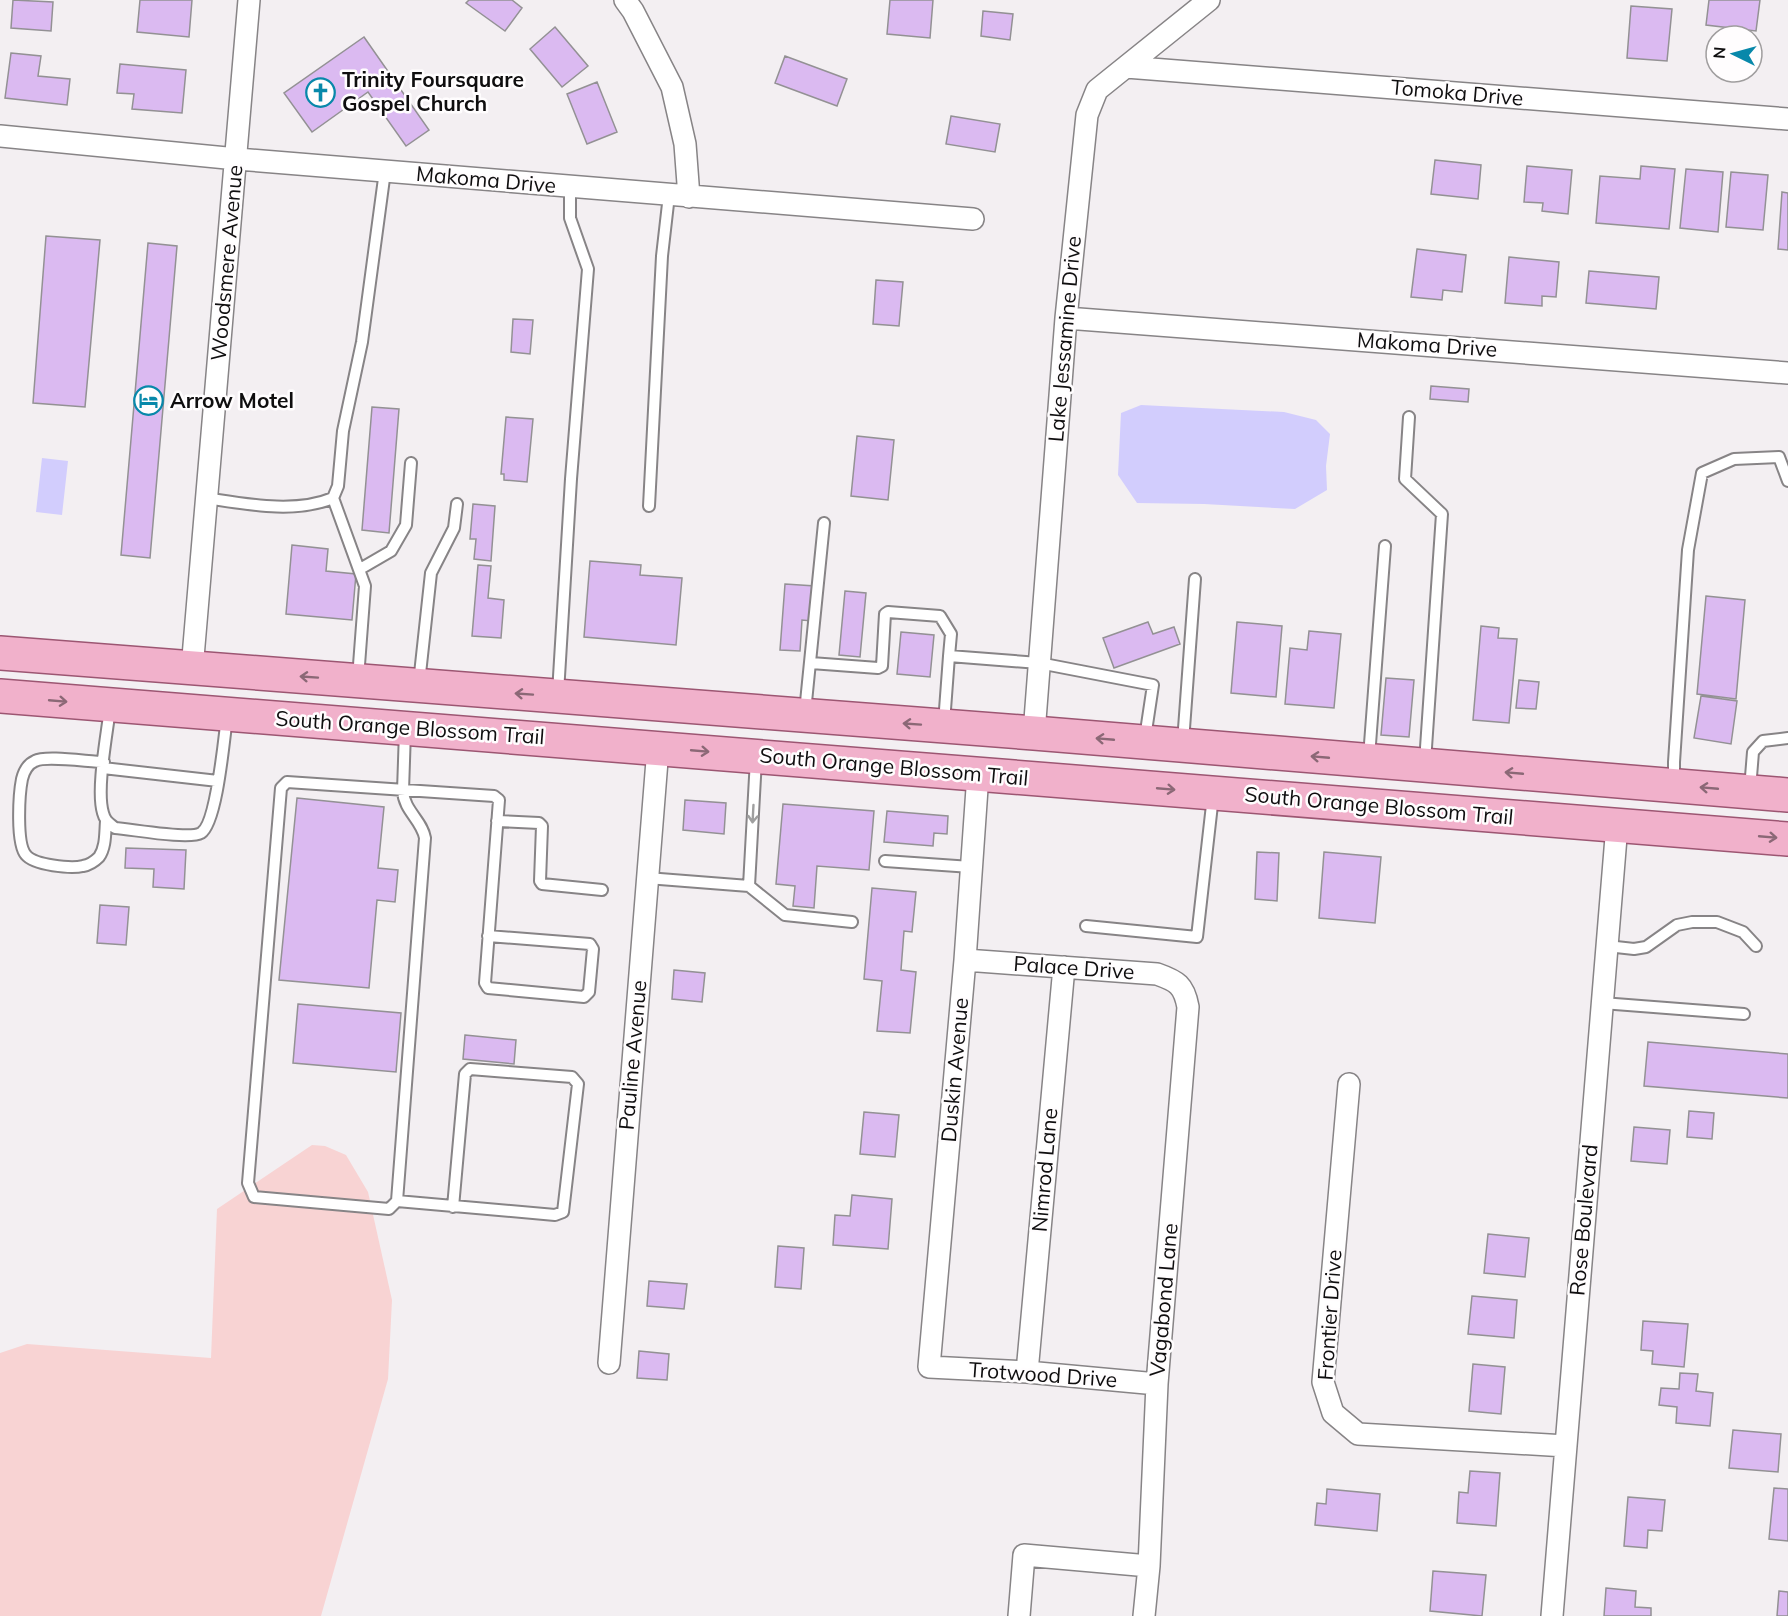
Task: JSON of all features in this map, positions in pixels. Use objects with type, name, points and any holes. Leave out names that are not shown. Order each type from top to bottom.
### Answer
[{"type":"main road","name":"South Orange Blossom Trail","points":[[0,653],[1034,733],[1788,795]]},
{"type":"main road","name":"South Orange Blossom Trail","points":[[0,696],[1788,839]]},
{"type":"main road","points":[[558,740],[587,732],[607,721],[620,701]]},
{"type":"main road","points":[[658,748],[673,732],[697,720],[729,710]]},
{"type":"main road","points":[[1542,819],[1568,814],[1586,801],[1594,779]]},
{"type":"street","name":"Woodsmere Avenue","points":[[192,669],[249,0]]},
{"type":"street","points":[[625,0],[633,11],[672,87],[686,144],[679,196]]},
{"type":"street","name":"Lake Jessamine Drive","points":[[1034,733],[1066,318],[1087,115],[1097,90],[1209,0]]},
{"type":"street","name":"Tomoka Drive","points":[[1126,67],[1788,119]]},
{"type":"street","name":"Makoma Drive","points":[[0,136],[237,159],[973,219]]},
{"type":"street","name":"Makoma Drive","points":[[1066,318],[1788,373]]},
{"type":"street","name":"Pauline Avenue","points":[[609,1363],[658,748]]},
{"type":"street","name":"Duskin Avenue","points":[[929,1366],[965,960],[978,774]]},
{"type":"street","name":"Rose Boulevard","points":[[1552,1616],[1617,825]]},
{"type":"street","name":"Palace Drive","points":[[965,960],[1157,974],[1180,985]]},
{"type":"street","name":"Nimrod Lane","points":[[1027,1372],[1064,968]]},
{"type":"street","name":"Vagabond Lane","points":[[1144,1616],[1149,1566],[1157,1384],[1188,1007],[1180,985]]},
{"type":"street","name":"Frontier Drive","points":[[1349,1084],[1323,1382],[1333,1413],[1358,1434],[1566,1446]]},
{"type":"street","name":"Trotwood Drive","points":[[929,1366],[1157,1384]]},
{"type":"street","points":[[1019,1616],[1024,1555],[1149,1566]]},
{"type":"lane","points":[[357,681],[365,586],[333,498],[338,486],[343,431],[362,342],[386,171]]},
{"type":"lane","points":[[558,696],[571,479],[588,269],[570,218],[570,187]]},
{"type":"lane","points":[[649,506],[662,256],[679,196]]},
{"type":"lane","points":[[1409,417],[1406,479],[1442,514],[1424,765]]},
{"type":"lane","points":[[1674,786],[1688,550],[1702,473],[1734,459],[1779,457],[1788,481]]},
{"type":"lane","points":[[360,569],[390,551],[406,525],[411,463]]},
{"type":"lane","points":[[207,498],[243,504],[290,506],[322,502],[333,498]]},
{"type":"lane","points":[[419,686],[431,573],[454,528],[457,504]]},
{"type":"lane","points":[[805,715],[824,522]]},
{"type":"lane","points":[[1369,760],[1385,546]]},
{"type":"lane","points":[[1182,745],[1195,579]]},
{"type":"lane","points":[[811,663],[878,668],[882,666],[885,614],[888,612],[940,616],[951,634],[944,726]]},
{"type":"lane","points":[[949,656],[1039,663],[1153,685],[1145,742]]},
{"type":"lane","points":[[110,705],[101,794],[102,812],[106,821],[115,828],[189,836],[201,833],[207,826],[214,809],[228,714]]},
{"type":"lane","points":[[405,728],[403,791],[404,800],[407,808],[423,828],[425,838],[397,1201],[389,1209],[254,1197],[248,1183],[281,788],[287,782],[403,791],[494,796],[499,800],[498,821],[488,936],[485,983],[488,988],[584,996],[589,992],[593,949],[590,944],[488,936]]},
{"type":"lane","points":[[1750,792],[1753,752],[1763,741],[1788,738]]},
{"type":"lane","points":[[749,886],[757,756]]},
{"type":"lane","points":[[106,821],[104,846],[92,863],[81,867],[36,863],[21,848],[19,836],[22,778],[27,767],[43,759],[218,781]]},
{"type":"lane","points":[[1086,926],[1197,937],[1214,792]]},
{"type":"lane","points":[[498,821],[539,823],[542,826],[540,881],[542,884],[602,890]]},
{"type":"lane","points":[[885,861],[971,867]]},
{"type":"lane","points":[[647,878],[749,886],[785,915],[852,922]]},
{"type":"lane","points":[[1607,946],[1634,949],[1646,947],[1677,925],[1692,922],[1717,922],[1743,932],[1756,946]]},
{"type":"lane","points":[[1602,1003],[1744,1014]]},
{"type":"lane","points":[[397,1201],[453,1207],[555,1215],[563,1212],[578,1083],[572,1077],[470,1069],[465,1074],[453,1207]]},
{"type":"shaded area","points":[[1141,405],[1284,412],[1316,420],[1330,434],[1326,466],[1327,490],[1295,509],[1137,503],[1118,475],[1121,413]]},
{"type":"shaded area","points":[[42,458],[68,461],[62,515],[36,512]]},
{"type":"shaded area","points":[[312,1145],[325,1146],[346,1155],[368,1192],[392,1300],[388,1379],[321,1616],[0,1616],[0,1353],[27,1344],[211,1358],[217,1209]]},
{"type":"building","points":[[13,0],[53,2],[51,31],[11,28]]},
{"type":"building","points":[[140,0],[192,0],[189,37],[137,32]]},
{"type":"building","points":[[469,0],[512,0],[522,8],[505,31],[466,3]]},
{"type":"building","points":[[890,0],[933,0],[930,38],[887,34]]},
{"type":"building","points":[[1709,0],[1760,0],[1757,24],[1706,24]]},
{"type":"building","points":[[1631,6],[1672,9],[1667,61],[1627,58]]},
{"type":"building","points":[[983,11],[1013,14],[1010,40],[981,36]]},
{"type":"building","points":[[555,27],[588,66],[562,87],[530,49]]},
{"type":"building","points":[[364,37],[429,130],[406,146],[368,92],[312,132],[284,93]]},
{"type":"building","points":[[11,53],[41,56],[38,76],[70,79],[67,105],[5,98]]},
{"type":"building","points":[[785,56],[847,79],[837,106],[775,83]]},
{"type":"building","points":[[120,64],[186,70],[182,113],[132,109],[134,94],[117,93]]},
{"type":"building","points":[[597,82],[617,132],[587,144],[567,94]]},
{"type":"building","points":[[951,116],[1000,124],[995,152],[946,144]]},
{"type":"building","points":[[1435,160],[1481,165],[1478,199],[1431,194]]},
{"type":"building","points":[[1527,166],[1572,170],[1568,214],[1542,211],[1543,203],[1524,202]]},
{"type":"building","points":[[1641,166],[1675,169],[1669,229],[1596,223],[1600,176],[1640,179]]},
{"type":"building","points":[[1686,169],[1723,172],[1718,232],[1680,228]]},
{"type":"building","points":[[1731,172],[1768,175],[1763,230],[1726,227]]},
{"type":"building","points":[[1782,192],[1788,193],[1788,250],[1778,249]]},
{"type":"building","points":[[46,236],[100,240],[85,407],[33,403]]},
{"type":"building","name":"Arrow Motel","points":[[148,243],[177,246],[150,558],[121,555]]},
{"type":"building","points":[[1417,249],[1466,255],[1462,292],[1443,290],[1442,300],[1411,297]]},
{"type":"building","points":[[1509,257],[1559,262],[1556,297],[1542,296],[1542,306],[1505,303]]},
{"type":"building","points":[[1589,271],[1659,277],[1656,309],[1586,303]]},
{"type":"building","points":[[876,280],[903,282],[899,326],[873,324]]},
{"type":"building","points":[[513,319],[533,320],[530,354],[511,352]]},
{"type":"building","points":[[1431,386],[1469,389],[1468,402],[1430,399]]},
{"type":"building","points":[[372,407],[399,409],[389,533],[362,530]]},
{"type":"building","points":[[506,417],[533,419],[527,482],[504,480],[504,474],[501,474]]},
{"type":"building","points":[[857,436],[894,440],[888,500],[851,496]]},
{"type":"building","points":[[473,504],[495,506],[491,561],[474,559],[476,539],[470,539]]},
{"type":"building","points":[[292,545],[328,549],[326,571],[356,574],[352,620],[286,614]]},
{"type":"building","points":[[590,561],[641,565],[640,575],[682,578],[676,645],[584,637]]},
{"type":"building","points":[[478,565],[491,566],[488,598],[504,600],[501,638],[472,636]]},
{"type":"building","points":[[785,584],[815,586],[812,621],[802,620],[800,651],[780,650]]},
{"type":"building","points":[[845,591],[866,593],[860,657],[839,655]]},
{"type":"building","points":[[1706,596],[1745,600],[1736,699],[1697,694]]},
{"type":"building","points":[[1148,622],[1153,634],[1174,627],[1180,644],[1114,668],[1103,638]]},
{"type":"building","points":[[1237,622],[1282,626],[1276,697],[1231,693]]},
{"type":"building","points":[[1481,626],[1499,628],[1498,638],[1517,639],[1509,723],[1473,720]]},
{"type":"building","points":[[1309,631],[1341,634],[1334,708],[1285,704],[1290,648],[1307,650]]},
{"type":"building","points":[[901,632],[934,635],[930,677],[897,674]]},
{"type":"building","points":[[1386,678],[1414,680],[1409,737],[1381,735]]},
{"type":"building","points":[[1519,680],[1539,682],[1536,709],[1516,708]]},
{"type":"building","points":[[1701,696],[1737,701],[1731,744],[1694,738]]},
{"type":"building","points":[[297,798],[384,807],[378,868],[398,870],[395,902],[377,900],[369,988],[279,980]]},
{"type":"building","points":[[685,800],[726,803],[724,834],[683,830]]},
{"type":"building","points":[[783,804],[874,811],[869,870],[817,866],[814,908],[793,906],[795,886],[776,884]]},
{"type":"building","points":[[887,811],[948,816],[947,834],[934,833],[933,846],[884,842]]},
{"type":"building","points":[[126,848],[186,850],[184,889],[153,887],[154,869],[125,868]]},
{"type":"building","points":[[1257,852],[1279,853],[1277,901],[1255,899]]},
{"type":"building","points":[[1324,852],[1381,857],[1375,923],[1319,918]]},
{"type":"building","points":[[872,888],[916,892],[912,932],[904,931],[901,970],[916,972],[910,1033],[877,1031],[882,981],[864,979]]},
{"type":"building","points":[[100,905],[129,907],[126,945],[97,943]]},
{"type":"building","points":[[674,970],[705,973],[702,1002],[672,999]]},
{"type":"building","points":[[298,1004],[401,1013],[396,1072],[293,1063]]},
{"type":"building","points":[[465,1035],[516,1040],[514,1064],[463,1059]]},
{"type":"building","points":[[1648,1042],[1788,1054],[1788,1098],[1644,1086]]},
{"type":"building","points":[[1689,1111],[1714,1113],[1712,1139],[1687,1137]]},
{"type":"building","points":[[864,1112],[899,1115],[895,1157],[860,1154]]},
{"type":"building","points":[[1634,1127],[1670,1130],[1667,1164],[1631,1161]]},
{"type":"building","points":[[852,1195],[892,1199],[888,1249],[833,1245],[835,1215],[850,1216]]},
{"type":"building","points":[[1488,1234],[1529,1238],[1525,1277],[1484,1273]]},
{"type":"building","points":[[778,1246],[804,1248],[801,1289],[775,1287]]},
{"type":"building","points":[[649,1281],[687,1284],[684,1309],[647,1306]]},
{"type":"building","points":[[1472,1296],[1517,1300],[1514,1338],[1468,1334]]},
{"type":"building","points":[[1643,1321],[1688,1324],[1684,1367],[1652,1364],[1653,1351],[1641,1350]]},
{"type":"building","points":[[639,1351],[669,1354],[667,1380],[637,1378]]},
{"type":"building","points":[[1473,1364],[1505,1367],[1501,1414],[1469,1411]]},
{"type":"building","points":[[1680,1373],[1698,1374],[1696,1391],[1713,1393],[1710,1426],[1676,1423],[1677,1407],[1659,1405],[1661,1388],[1679,1389]]},
{"type":"building","points":[[1733,1430],[1781,1434],[1778,1472],[1729,1468]]},
{"type":"building","points":[[1470,1471],[1500,1473],[1496,1526],[1457,1523],[1459,1492],[1468,1493]]},
{"type":"building","points":[[1774,1488],[1788,1489],[1788,1541],[1769,1539]]},
{"type":"building","points":[[1327,1489],[1380,1494],[1377,1531],[1315,1525],[1317,1503],[1326,1504]]},
{"type":"building","points":[[1628,1497],[1665,1500],[1662,1531],[1648,1530],[1647,1548],[1624,1546]]},
{"type":"building","points":[[1433,1571],[1486,1575],[1482,1616],[1430,1611]]},
{"type":"building","points":[[1606,1588],[1636,1591],[1635,1607],[1651,1608],[1651,1616],[1604,1616]]},
{"type":"building","points":[[1779,1591],[1788,1592],[1788,1616],[1777,1616]]},
{"type":"place","name":"Trinity Foursquare Gospel Church","points":[[321,92]]},
{"type":"place","name":"Arrow Motel","points":[[149,401]]}]
